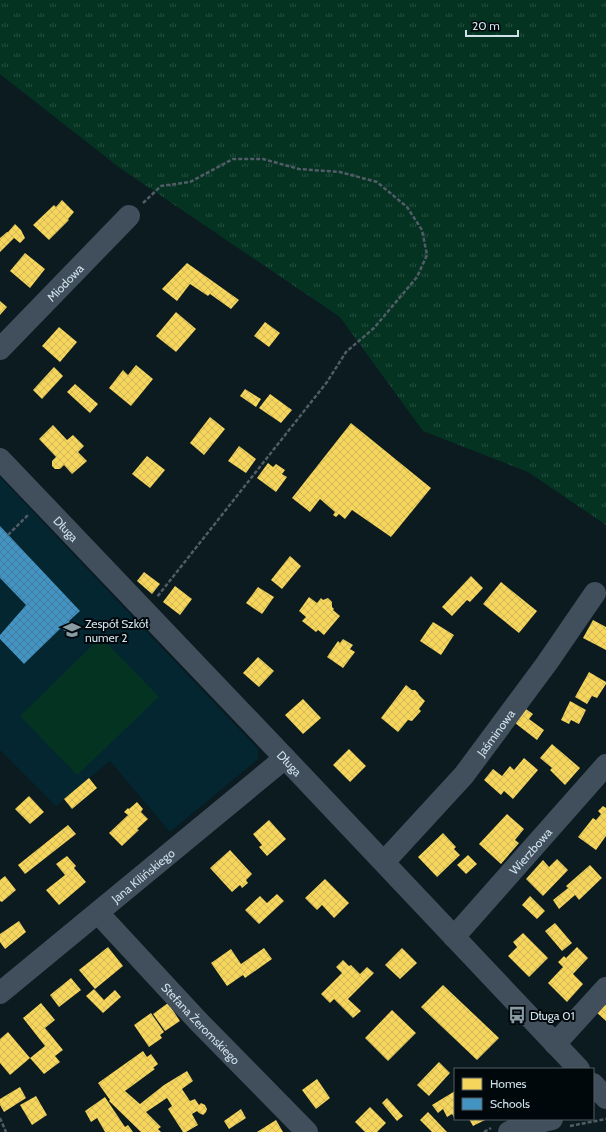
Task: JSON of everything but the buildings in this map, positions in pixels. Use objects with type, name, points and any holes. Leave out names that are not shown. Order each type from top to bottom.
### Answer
[{"type":"street","name":"Miodowa","points":[[0,349],[129,216]]},
{"type":"street","name":"Długa","points":[[0,459],[286,758],[578,1068]]},
{"type":"street","name":"Jaśminowa","points":[[384,862],[464,775],[547,663],[595,593]]},
{"type":"street","name":"Jana Kilińskiego","points":[[0,993],[286,758]]},
{"type":"street","name":"Wierzbowa","points":[[454,937],[606,765]]},
{"type":"street","name":"Stefana Żeromskiego","points":[[98,913],[198,1021],[307,1132]]},
{"type":"street","points":[[555,1044],[606,988]]},
{"type":"street","points":[[594,1085],[606,1098]]},
{"type":"street","points":[[594,1110],[606,1107]]},
{"type":"street","points":[[509,1132],[519,1127],[558,1123]]},
{"type":"path","points":[[129,216],[161,186],[190,182],[232,159],[263,159],[299,169],[340,172],[377,182],[407,207],[422,230],[427,254],[417,277],[374,328],[346,352],[327,382],[146,611]]},
{"type":"path","points":[[8,535],[32,511]]},
{"type":"path","points":[[0,1118],[6,1132]]},
{"type":"path","points":[[594,1119],[606,1118]]},
{"type":"path","points":[[558,1123],[587,1120]]},
{"type":"shaded area","name":"Zespół Szkół numer 2","points":[[0,477],[258,749],[258,759],[170,832],[110,761],[56,806],[0,750]]},
{"type":"green space","points":[[0,0],[606,0],[606,525],[528,472],[423,431],[340,317],[120,168],[0,74]]},
{"type":"green space","points":[[101,637],[159,697],[77,775],[20,716]]},
{"type":"place","name":"Zespół Szkół numer 2","points":[[72,630]]},
{"type":"place","name":"Długa 01","points":[[517,1015]]}]
